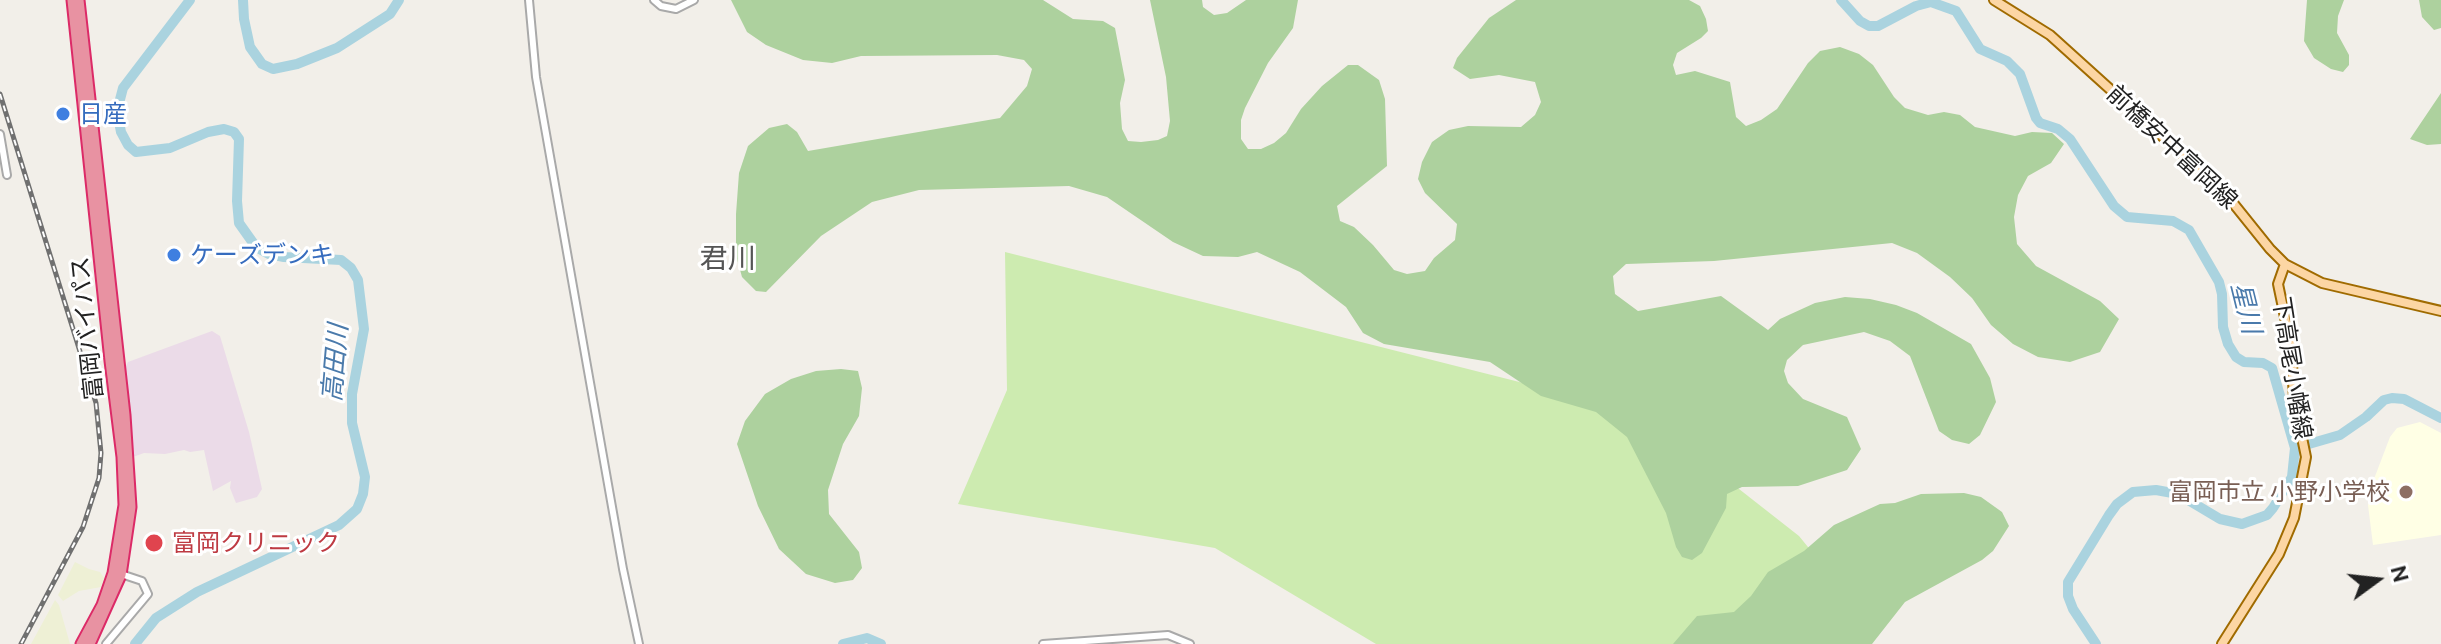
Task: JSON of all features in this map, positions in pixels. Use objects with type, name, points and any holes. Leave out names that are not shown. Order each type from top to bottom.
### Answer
[{"type":"highway","name":"富岡バイパス","points":[[72,0],[122,457],[124,505],[117,574],[81,644]]},
{"type":"highway","name":"富岡バイパス","points":[[79,0],[129,457],[131,507],[117,574],[90,644]]},
{"type":"main road","name":"前橋安中富岡線","points":[[1994,0],[2050,35],[2225,193],[2285,264],[2322,283],[2441,311]]},
{"type":"main road","name":"下高尾小幡線","points":[[2222,644],[2279,554],[2294,518],[2305,446],[2294,399],[2293,361],[2278,284],[2285,264]]},
{"type":"street","points":[[529,0],[536,77],[639,644]]},
{"type":"street","points":[[654,0],[661,6],[676,9],[694,0]]},
{"type":"street","points":[[0,134],[7,175]]},
{"type":"street","points":[[106,644],[148,594],[142,581],[117,574]]},
{"type":"street","points":[[1043,644],[1168,635],[1190,644]]},
{"type":"shaded area","points":[[212,331],[220,336],[249,432],[262,489],[257,497],[236,503],[230,488],[231,481],[213,491],[204,450],[144,453],[133,457],[124,370],[128,362]]},
{"type":"shaded area","name":"富岡市立 小野小学校","points":[[2420,422],[2441,433],[2441,535],[2373,545],[2368,505],[2390,437],[2397,428]]},
{"type":"shaded area","points":[[75,562],[100,572],[104,578],[101,587],[79,591],[63,601],[58,595]]},
{"type":"shaded area","points":[[55,600],[70,644],[31,644]]},
{"type":"green space","points":[[731,0],[1043,0],[1073,19],[1103,21],[1115,28],[1125,80],[1120,103],[1122,129],[1128,141],[1141,142],[1167,136],[1170,121],[1166,77],[1150,0],[1202,0],[1203,7],[1214,15],[1227,13],[1246,0],[1298,0],[1293,28],[1268,63],[1245,108],[1241,120],[1241,139],[1248,149],[1261,149],[1274,143],[1286,133],[1301,109],[1322,86],[1348,65],[1358,65],[1379,80],[1385,99],[1387,166],[1337,206],[1340,221],[1354,227],[1394,270],[1407,274],[1425,271],[1434,258],[1455,240],[1457,224],[1425,193],[1418,179],[1432,142],[1449,130],[1468,126],[1521,127],[1535,115],[1541,102],[1535,82],[1499,75],[1470,79],[1453,68],[1457,58],[1489,18],[1516,0],[1689,0],[1700,6],[1708,31],[1677,53],[1673,65],[1676,75],[1695,71],[1730,82],[1736,117],[1746,126],[1777,109],[1808,63],[1820,51],[1840,47],[1859,54],[1873,65],[1905,108],[1928,115],[1944,112],[1960,115],[1975,127],[2015,136],[2032,132],[2052,133],[2064,144],[2051,163],[2028,176],[2018,195],[2014,217],[2017,244],[2036,266],[2100,301],[2119,319],[2100,352],[2070,362],[2038,357],[2013,344],[1991,325],[1972,298],[1950,277],[1917,253],[1892,243],[1714,261],[1626,264],[1613,276],[1615,294],[1638,311],[1721,296],[1768,330],[1780,319],[1815,303],[1845,297],[1896,305],[1917,313],[1971,344],[1990,378],[1996,402],[1980,435],[1969,444],[1952,440],[1939,431],[1910,356],[1890,341],[1864,332],[1803,345],[1787,360],[1784,371],[1788,383],[1803,399],[1847,417],[1861,449],[1847,470],[1798,486],[1742,487],[1727,494],[1726,508],[1702,553],[1692,560],[1682,557],[1676,547],[1666,513],[1627,437],[1596,412],[1541,396],[1490,362],[1384,344],[1363,333],[1346,307],[1300,272],[1257,252],[1238,257],[1203,256],[1173,242],[1107,197],[1069,186],[919,190],[872,202],[821,236],[766,292],[756,291],[742,277],[736,255],[739,173],[748,146],[769,128],[787,124],[797,132],[808,151],[1000,118],[1027,86],[1032,69],[1024,60],[997,55],[861,56],[832,63],[803,60],[766,45],[747,32]]},
{"type":"green space","points":[[2307,0],[2344,0],[2338,16],[2337,33],[2349,55],[2349,65],[2343,72],[2331,69],[2314,58],[2304,41]]},
{"type":"green space","points":[[2419,0],[2441,0],[2441,28],[2434,30],[2422,17]]},
{"type":"green space","points":[[2441,93],[2441,144],[2427,145],[2410,139]]},
{"type":"green space","points":[[1005,252],[1642,413],[1799,536],[1852,601],[1797,644],[1376,644],[1215,548],[958,504],[1007,390]]},
{"type":"green space","points":[[816,371],[858,371],[862,388],[859,416],[843,444],[828,490],[829,514],[859,552],[862,568],[853,580],[835,583],[806,574],[779,549],[758,506],[737,444],[745,421],[765,394],[791,379]]},
{"type":"green space","points":[[1964,493],[1981,497],[2002,512],[2009,526],[1993,551],[1982,560],[1905,602],[1872,644],[1673,644],[1697,616],[1734,612],[1751,596],[1768,572],[1804,551],[1834,525],[1880,504],[1895,503],[1921,494]]},
{"type":"waterway","name":"高田川","points":[[135,644],[156,618],[197,592],[339,525],[357,509],[365,477],[352,423],[352,394],[364,329],[358,280],[351,268],[341,260],[284,257],[256,247],[239,223],[239,139],[234,132],[224,129],[208,132],[170,148],[136,152],[121,132],[117,111],[123,88],[190,0]]},
{"type":"waterway","name":"高田川","points":[[243,0],[250,47],[262,64],[273,69],[297,64],[337,48],[390,14],[399,0]]},
{"type":"waterway","name":"星川","points":[[1841,0],[1860,21],[1869,26],[1878,26],[1916,6],[1931,2],[1956,11],[1980,49],[2007,61],[2020,74],[2036,118],[2070,139],[2114,206],[2127,217],[2173,221],[2189,230],[2219,282],[2223,327],[2228,344],[2236,357],[2244,362],[2263,363],[2272,368],[2295,448],[2292,477],[2273,508],[2267,515],[2242,524],[2220,519],[2178,494],[2156,490],[2133,492],[2117,504],[2068,582],[2068,596],[2073,609],[2096,644]]},
{"type":"waterway","points":[[2295,448],[2340,435],[2384,400],[2392,398],[2404,399],[2441,418]]},
{"type":"waterway","points":[[843,644],[867,638],[881,644]]},
{"type":"railway","points":[[0,94],[96,403],[101,453],[99,478],[83,527],[21,644]]},
{"type":"place","name":"日産","points":[[63,114]]},
{"type":"place","name":"ケーズデンキ","points":[[174,255]]},
{"type":"place","name":"富岡市立 小野小学校","points":[[2406,492]]},
{"type":"place","name":"富岡クリニック","points":[[154,543]]},
{"type":"district","name":"君川","points":[[728,259]]}]
